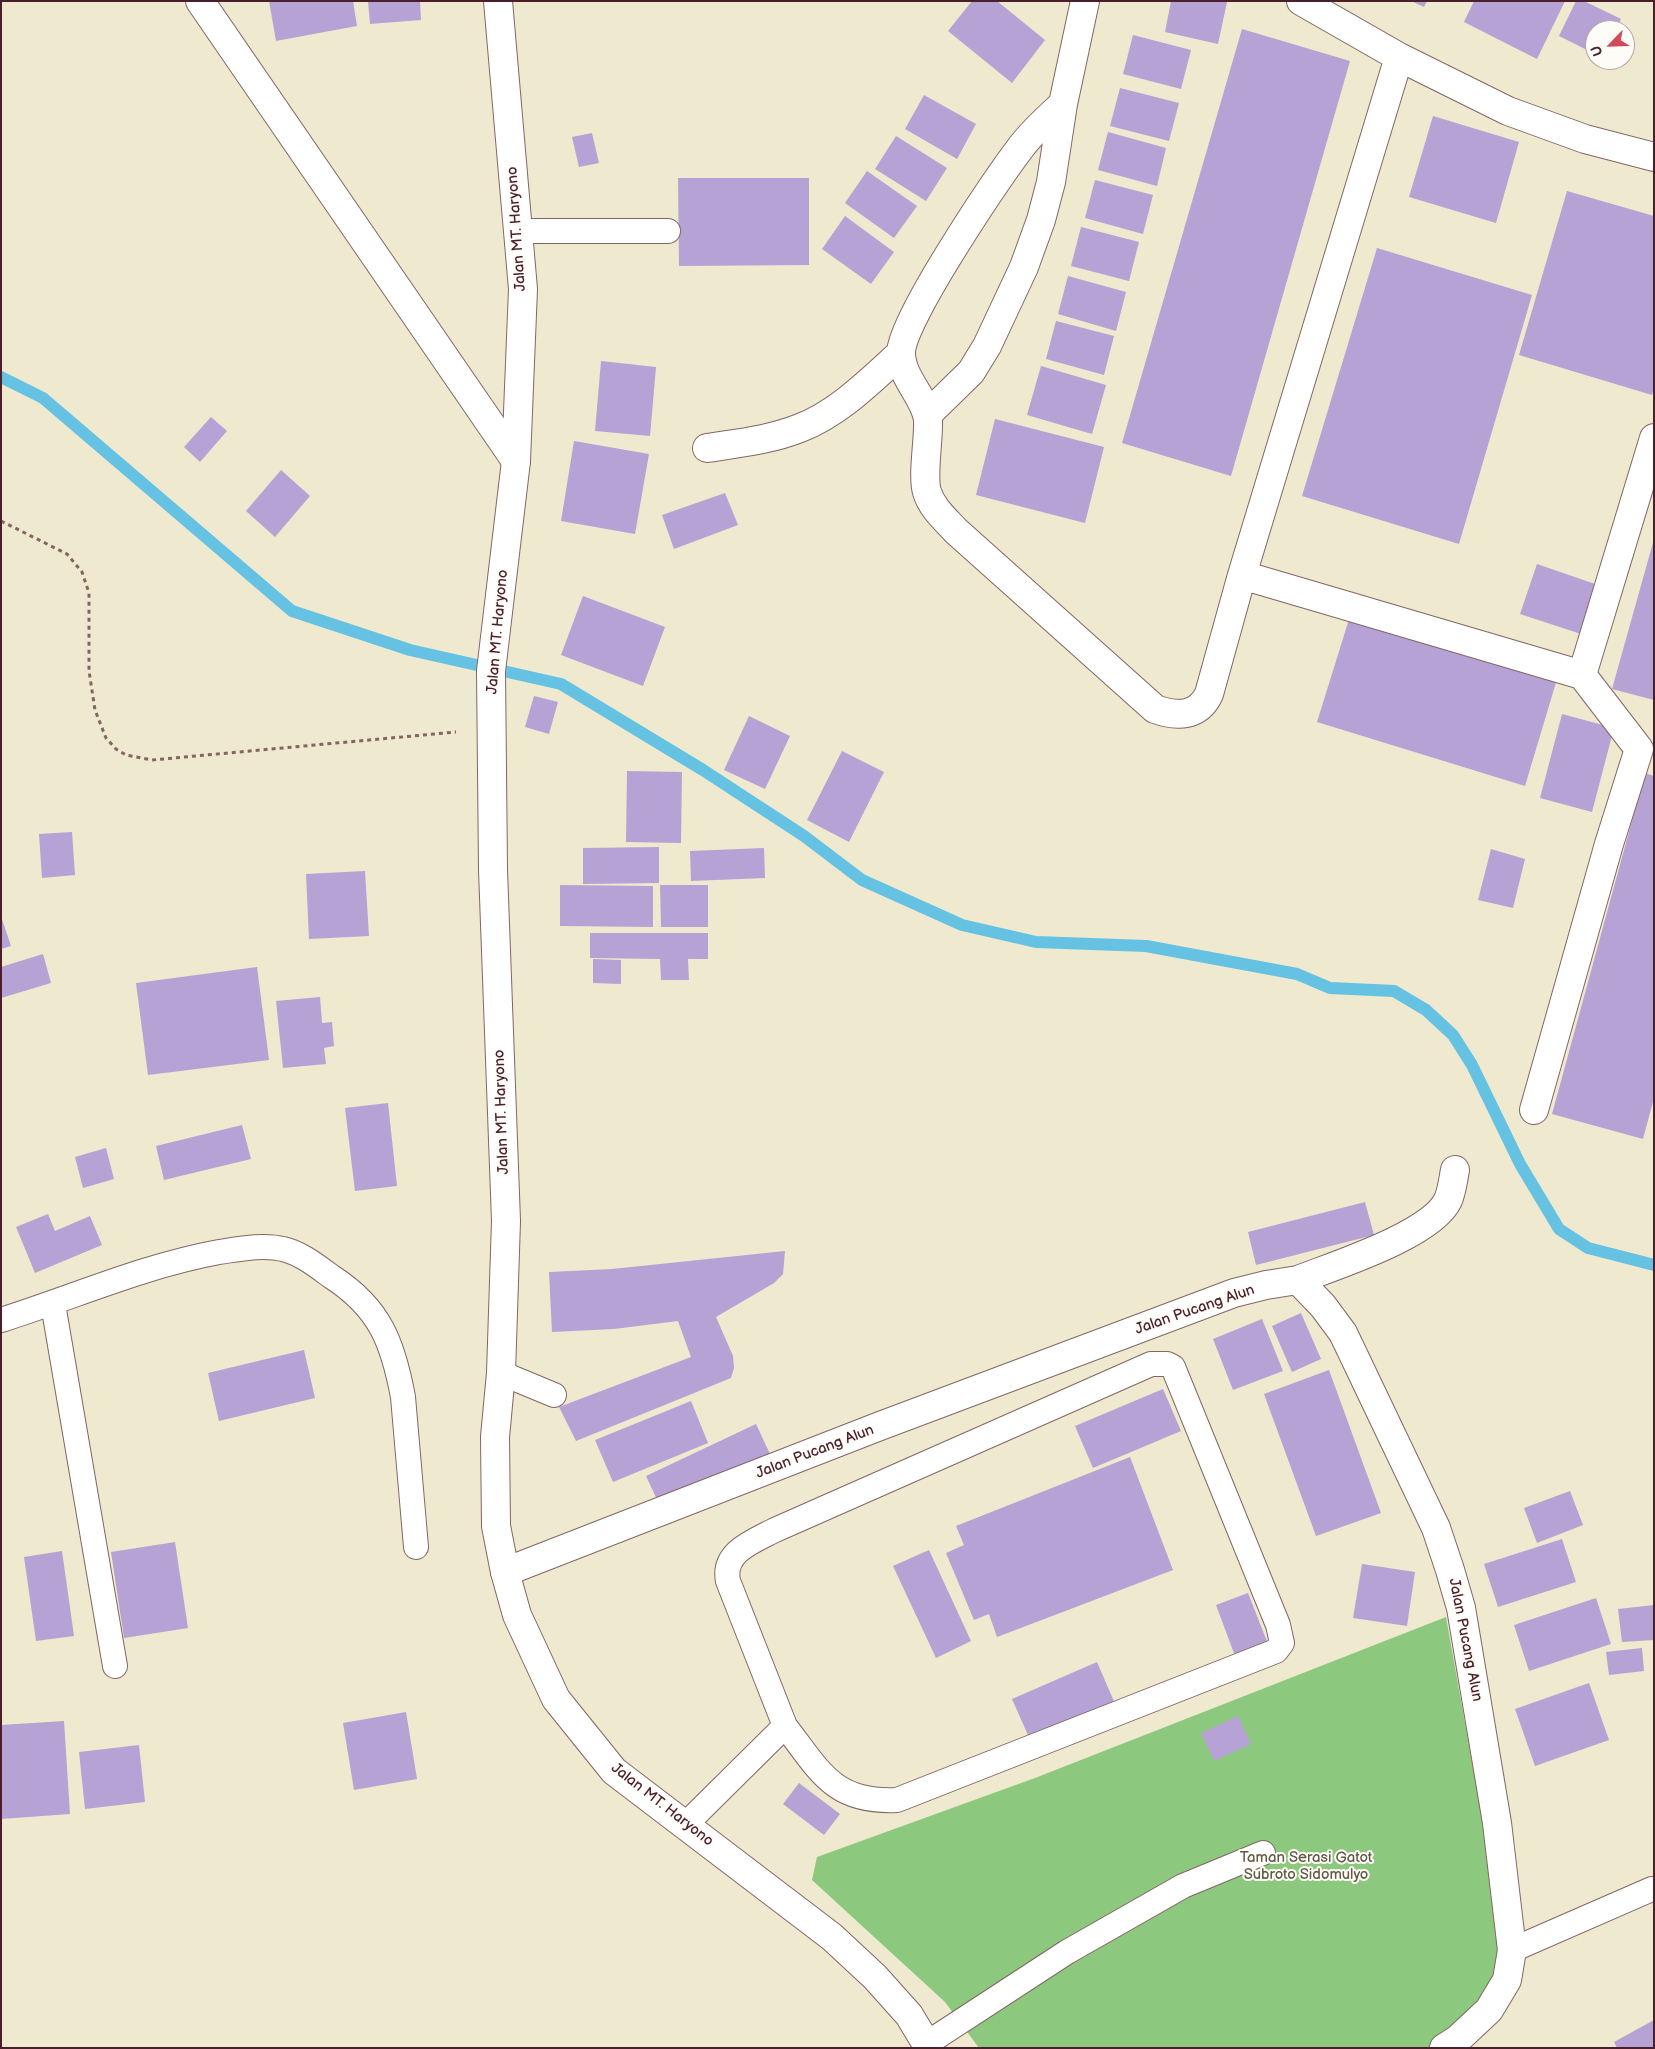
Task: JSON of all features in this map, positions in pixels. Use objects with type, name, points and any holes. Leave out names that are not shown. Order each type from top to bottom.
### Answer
[{"type":"street","points":[[200,1],[516,461]]},
{"type":"street","name":"Jalan MT. Haryono","points":[[498,1],[523,289],[516,461],[491,671],[493,870],[506,1221],[501,1373],[496,1437],[496,1526],[505,1572],[517,1615],[556,1699],[614,1771],[832,1937],[874,1976],[904,2009],[928,2046]]},
{"type":"street","points":[[928,415],[971,372],[987,346],[1024,267],[1041,220],[1051,182],[1063,104],[1085,1]]},
{"type":"street","points":[[1301,1],[1399,57],[1508,111],[1585,139],[1654,157]]},
{"type":"street","points":[[901,353],[907,375],[928,415],[929,435],[926,489],[937,511],[956,531],[1155,709],[1170,715],[1197,710],[1204,705],[1209,694],[1242,574],[1399,57]]},
{"type":"street","points":[[707,448],[766,439],[802,428],[828,414],[856,393],[901,353],[914,315],[979,208],[1020,148],[1063,104]]},
{"type":"street","points":[[1582,675],[1654,438]]},
{"type":"street","points":[[1242,574],[1582,675],[1647,751],[1609,844],[1534,1110]]},
{"type":"street","points":[[1298,1280],[1395,1241],[1431,1220],[1448,1201],[1456,1170]]},
{"type":"street","name":"Jalan Pucang Alun","points":[[505,1572],[871,1430],[1234,1293],[1298,1280],[1323,1306],[1343,1333],[1436,1528],[1462,1608],[1497,1823],[1512,1950],[1507,1980],[1489,2010],[1458,2039],[1444,2048]]},
{"type":"lane","points":[[518,231],[668,231]]},
{"type":"lane","points":[[1,1320],[53,1304],[123,1277],[179,1259],[263,1247],[284,1249],[303,1258],[341,1282],[359,1297],[385,1331],[399,1374],[403,1397],[416,1547]]},
{"type":"lane","points":[[53,1304],[115,1666]]},
{"type":"lane","points":[[1151,1364],[1167,1364],[1173,1367],[1278,1625],[1282,1643],[1276,1651],[897,1800],[875,1801],[850,1795],[828,1781],[785,1726],[728,1581],[726,1572],[732,1558],[740,1549],[775,1530],[1151,1364]]},
{"type":"lane","points":[[501,1373],[554,1395]]},
{"type":"lane","points":[[685,1825],[785,1726]]},
{"type":"lane","points":[[928,2046],[1067,1952],[1183,1886],[1263,1853]]},
{"type":"lane","points":[[1512,1950],[1652,1889]]},
{"type":"path","points":[[1,521],[67,554],[82,572],[89,593],[89,671],[94,710],[106,738],[116,750],[126,755],[152,760],[492,728]]},
{"type":"green space","name":"Taman Serasi Gatot Subroto Sidomulyo","points":[[1446,1617],[1480,1807],[1499,1936],[1499,1950],[1496,1977],[1489,1998],[1460,2025],[1428,2048],[979,2048],[945,2002],[812,1880],[817,1857],[1035,1778]]},
{"type":"building","points":[[269,1],[353,1],[357,26],[276,41]]},
{"type":"building","points":[[368,1],[420,1],[421,20],[370,24]]},
{"type":"building","points":[[972,1],[997,1],[1045,40],[1012,83],[948,31]]},
{"type":"building","points":[[1171,1],[1227,2],[1218,44],[1165,32]]},
{"type":"building","points":[[1411,1],[1427,1],[1424,7]]},
{"type":"building","points":[[1474,1],[1565,1],[1537,59],[1464,22]]},
{"type":"building","points":[[1576,1],[1584,1],[1621,19],[1585,20],[1585,49],[1559,36]]},
{"type":"building","points":[[1242,29],[1350,61],[1231,476],[1122,443]]},
{"type":"building","points":[[1133,35],[1191,50],[1181,89],[1123,74]]},
{"type":"building","points":[[1120,88],[1179,103],[1169,141],[1110,126]]},
{"type":"building","points":[[924,95],[976,124],[957,159],[905,129]]},
{"type":"building","points":[[1433,116],[1519,142],[1496,223],[1409,197]]},
{"type":"building","points":[[1108,132],[1166,148],[1157,186],[1098,170]]},
{"type":"building","points":[[592,133],[599,163],[579,167],[572,137]]},
{"type":"building","points":[[896,136],[947,168],[926,201],[875,169]]},
{"type":"building","points":[[867,171],[917,206],[894,238],[845,203]]},
{"type":"building","points":[[678,178],[809,178],[809,265],[679,266]]},
{"type":"building","points":[[1095,180],[1153,195],[1143,234],[1085,218]]},
{"type":"building","points":[[1567,191],[1654,216],[1654,387],[1652,395],[1519,355]]},
{"type":"building","points":[[845,216],[894,252],[871,284],[822,249]]},
{"type":"building","points":[[1081,227],[1139,242],[1129,281],[1071,266]]},
{"type":"building","points":[[1377,248],[1532,295],[1459,544],[1302,496]]},
{"type":"building","points":[[1068,276],[1126,292],[1116,331],[1058,314]]},
{"type":"building","points":[[1056,321],[1114,336],[1104,375],[1046,359]]},
{"type":"building","points":[[601,361],[656,367],[650,436],[595,431]]},
{"type":"building","points":[[1041,366],[1106,385],[1092,434],[1027,415]]},
{"type":"building","points":[[211,417],[227,431],[200,462],[184,447]]},
{"type":"building","points":[[995,419],[1104,447],[1085,523],[976,495]]},
{"type":"building","points":[[574,441],[649,454],[635,534],[561,521]]},
{"type":"building","points":[[281,470],[310,496],[275,537],[246,511]]},
{"type":"building","points":[[725,493],[738,525],[674,549],[662,515]]},
{"type":"building","points":[[1654,539],[1654,700],[1612,689]]},
{"type":"building","points":[[1537,564],[1598,585],[1581,634],[1520,614]]},
{"type":"building","points":[[583,596],[665,627],[643,686],[561,655]]},
{"type":"building","points":[[1350,616],[1557,679],[1525,786],[1317,722]]},
{"type":"building","points":[[534,696],[558,702],[549,734],[525,727]]},
{"type":"building","points":[[1562,714],[1614,728],[1592,812],[1540,798]]},
{"type":"building","points":[[749,716],[790,736],[765,789],[724,770]]},
{"type":"building","points":[[842,751],[884,772],[849,842],[807,820]]},
{"type":"building","points":[[627,771],[682,772],[681,843],[626,842]]},
{"type":"building","points":[[1645,773],[1654,776],[1654,1098],[1643,1139],[1552,1114]]},
{"type":"building","points":[[72,832],[75,875],[42,878],[39,834]]},
{"type":"building","points":[[659,847],[659,883],[583,884],[583,848]]},
{"type":"building","points":[[764,848],[765,878],[691,881],[690,851]]},
{"type":"building","points":[[1491,849],[1525,859],[1513,908],[1478,900]]},
{"type":"building","points":[[365,871],[369,936],[309,939],[306,874]]},
{"type":"building","points":[[560,885],[653,886],[653,927],[560,926]]},
{"type":"building","points":[[660,885],[708,885],[708,927],[661,927]]},
{"type":"building","points":[[1,916],[11,946],[1,949]]},
{"type":"building","points":[[590,933],[708,933],[708,959],[688,959],[689,980],[661,980],[660,959],[590,958]]},
{"type":"building","points":[[43,954],[51,983],[1,998],[1,967]]},
{"type":"building","points":[[593,959],[621,960],[621,984],[593,983]]},
{"type":"building","points":[[257,967],[269,1060],[148,1075],[136,983]]},
{"type":"building","points":[[320,997],[322,1023],[332,1022],[334,1046],[324,1048],[326,1064],[283,1068],[276,1001]]},
{"type":"building","points":[[388,1103],[397,1186],[355,1191],[345,1108]]},
{"type":"building","points":[[242,1125],[251,1159],[164,1180],[156,1146]]},
{"type":"building","points":[[106,1148],[114,1179],[83,1188],[75,1157]]},
{"type":"building","points":[[1365,1202],[1374,1235],[1256,1265],[1248,1232]]},
{"type":"building","points":[[48,1214],[55,1231],[90,1216],[102,1245],[35,1273],[16,1227]]},
{"type":"building","points":[[785,1251],[783,1274],[774,1283],[716,1317],[733,1356],[734,1368],[731,1378],[576,1441],[559,1407],[691,1357],[678,1321],[614,1329],[552,1332],[549,1272],[612,1269]]},
{"type":"building","points":[[1301,1313],[1321,1359],[1292,1372],[1272,1326]]},
{"type":"building","points":[[1262,1319],[1283,1371],[1233,1390],[1213,1339]]},
{"type":"building","points":[[304,1350],[315,1398],[219,1421],[208,1373]]},
{"type":"building","points":[[1329,1370],[1381,1513],[1316,1536],[1264,1394]]},
{"type":"building","points":[[1163,1389],[1181,1431],[1093,1468],[1075,1426]]},
{"type":"building","points":[[691,1401],[708,1443],[613,1482],[595,1440]]},
{"type":"building","points":[[756,1424],[770,1454],[660,1506],[646,1476]]},
{"type":"building","points":[[1130,1457],[1173,1570],[997,1637],[989,1614],[974,1620],[946,1553],[964,1545],[956,1526]]},
{"type":"building","points":[[1570,1491],[1583,1525],[1537,1543],[1524,1508]]},
{"type":"building","points":[[1562,1539],[1576,1582],[1498,1607],[1484,1564]]},
{"type":"building","points":[[175,1542],[188,1628],[124,1638],[111,1552]]},
{"type":"building","points":[[929,1550],[971,1641],[936,1658],[893,1566]]},
{"type":"building","points":[[62,1551],[74,1636],[36,1641],[24,1557]]},
{"type":"building","points":[[1362,1564],[1415,1572],[1407,1626],[1353,1618]]},
{"type":"building","points":[[1248,1593],[1268,1644],[1235,1656],[1216,1605]]},
{"type":"building","points":[[1596,1598],[1611,1644],[1529,1671],[1514,1625]]},
{"type":"building","points":[[1654,1605],[1654,1640],[1622,1642],[1618,1609]]},
{"type":"building","points":[[1642,1648],[1644,1671],[1609,1675],[1606,1652]]},
{"type":"building","points":[[1097,1662],[1116,1706],[1031,1742],[1012,1699]]},
{"type":"building","points":[[1589,1683],[1609,1740],[1535,1766],[1515,1709]]},
{"type":"building","points":[[406,1712],[417,1779],[354,1790],[343,1723]]},
{"type":"building","points":[[1238,1716],[1251,1744],[1214,1761],[1201,1733]]},
{"type":"building","points":[[64,1721],[70,1814],[1,1819],[1,1725]]},
{"type":"building","points":[[139,1745],[145,1802],[85,1809],[79,1752]]},
{"type":"building","points":[[799,1783],[840,1814],[824,1835],[783,1804]]},
{"type":"building","points":[[1654,2020],[1654,2048],[1617,2048],[1614,2042]]},
{"type":"waterway","points":[[1,377],[43,398],[292,611],[410,650],[561,684],[703,770],[804,836],[862,880],[962,925],[1036,942],[1146,946],[1297,974],[1330,988],[1394,991],[1426,1010],[1453,1035],[1472,1065],[1520,1164],[1559,1229],[1588,1248],[1654,1265]]}]
